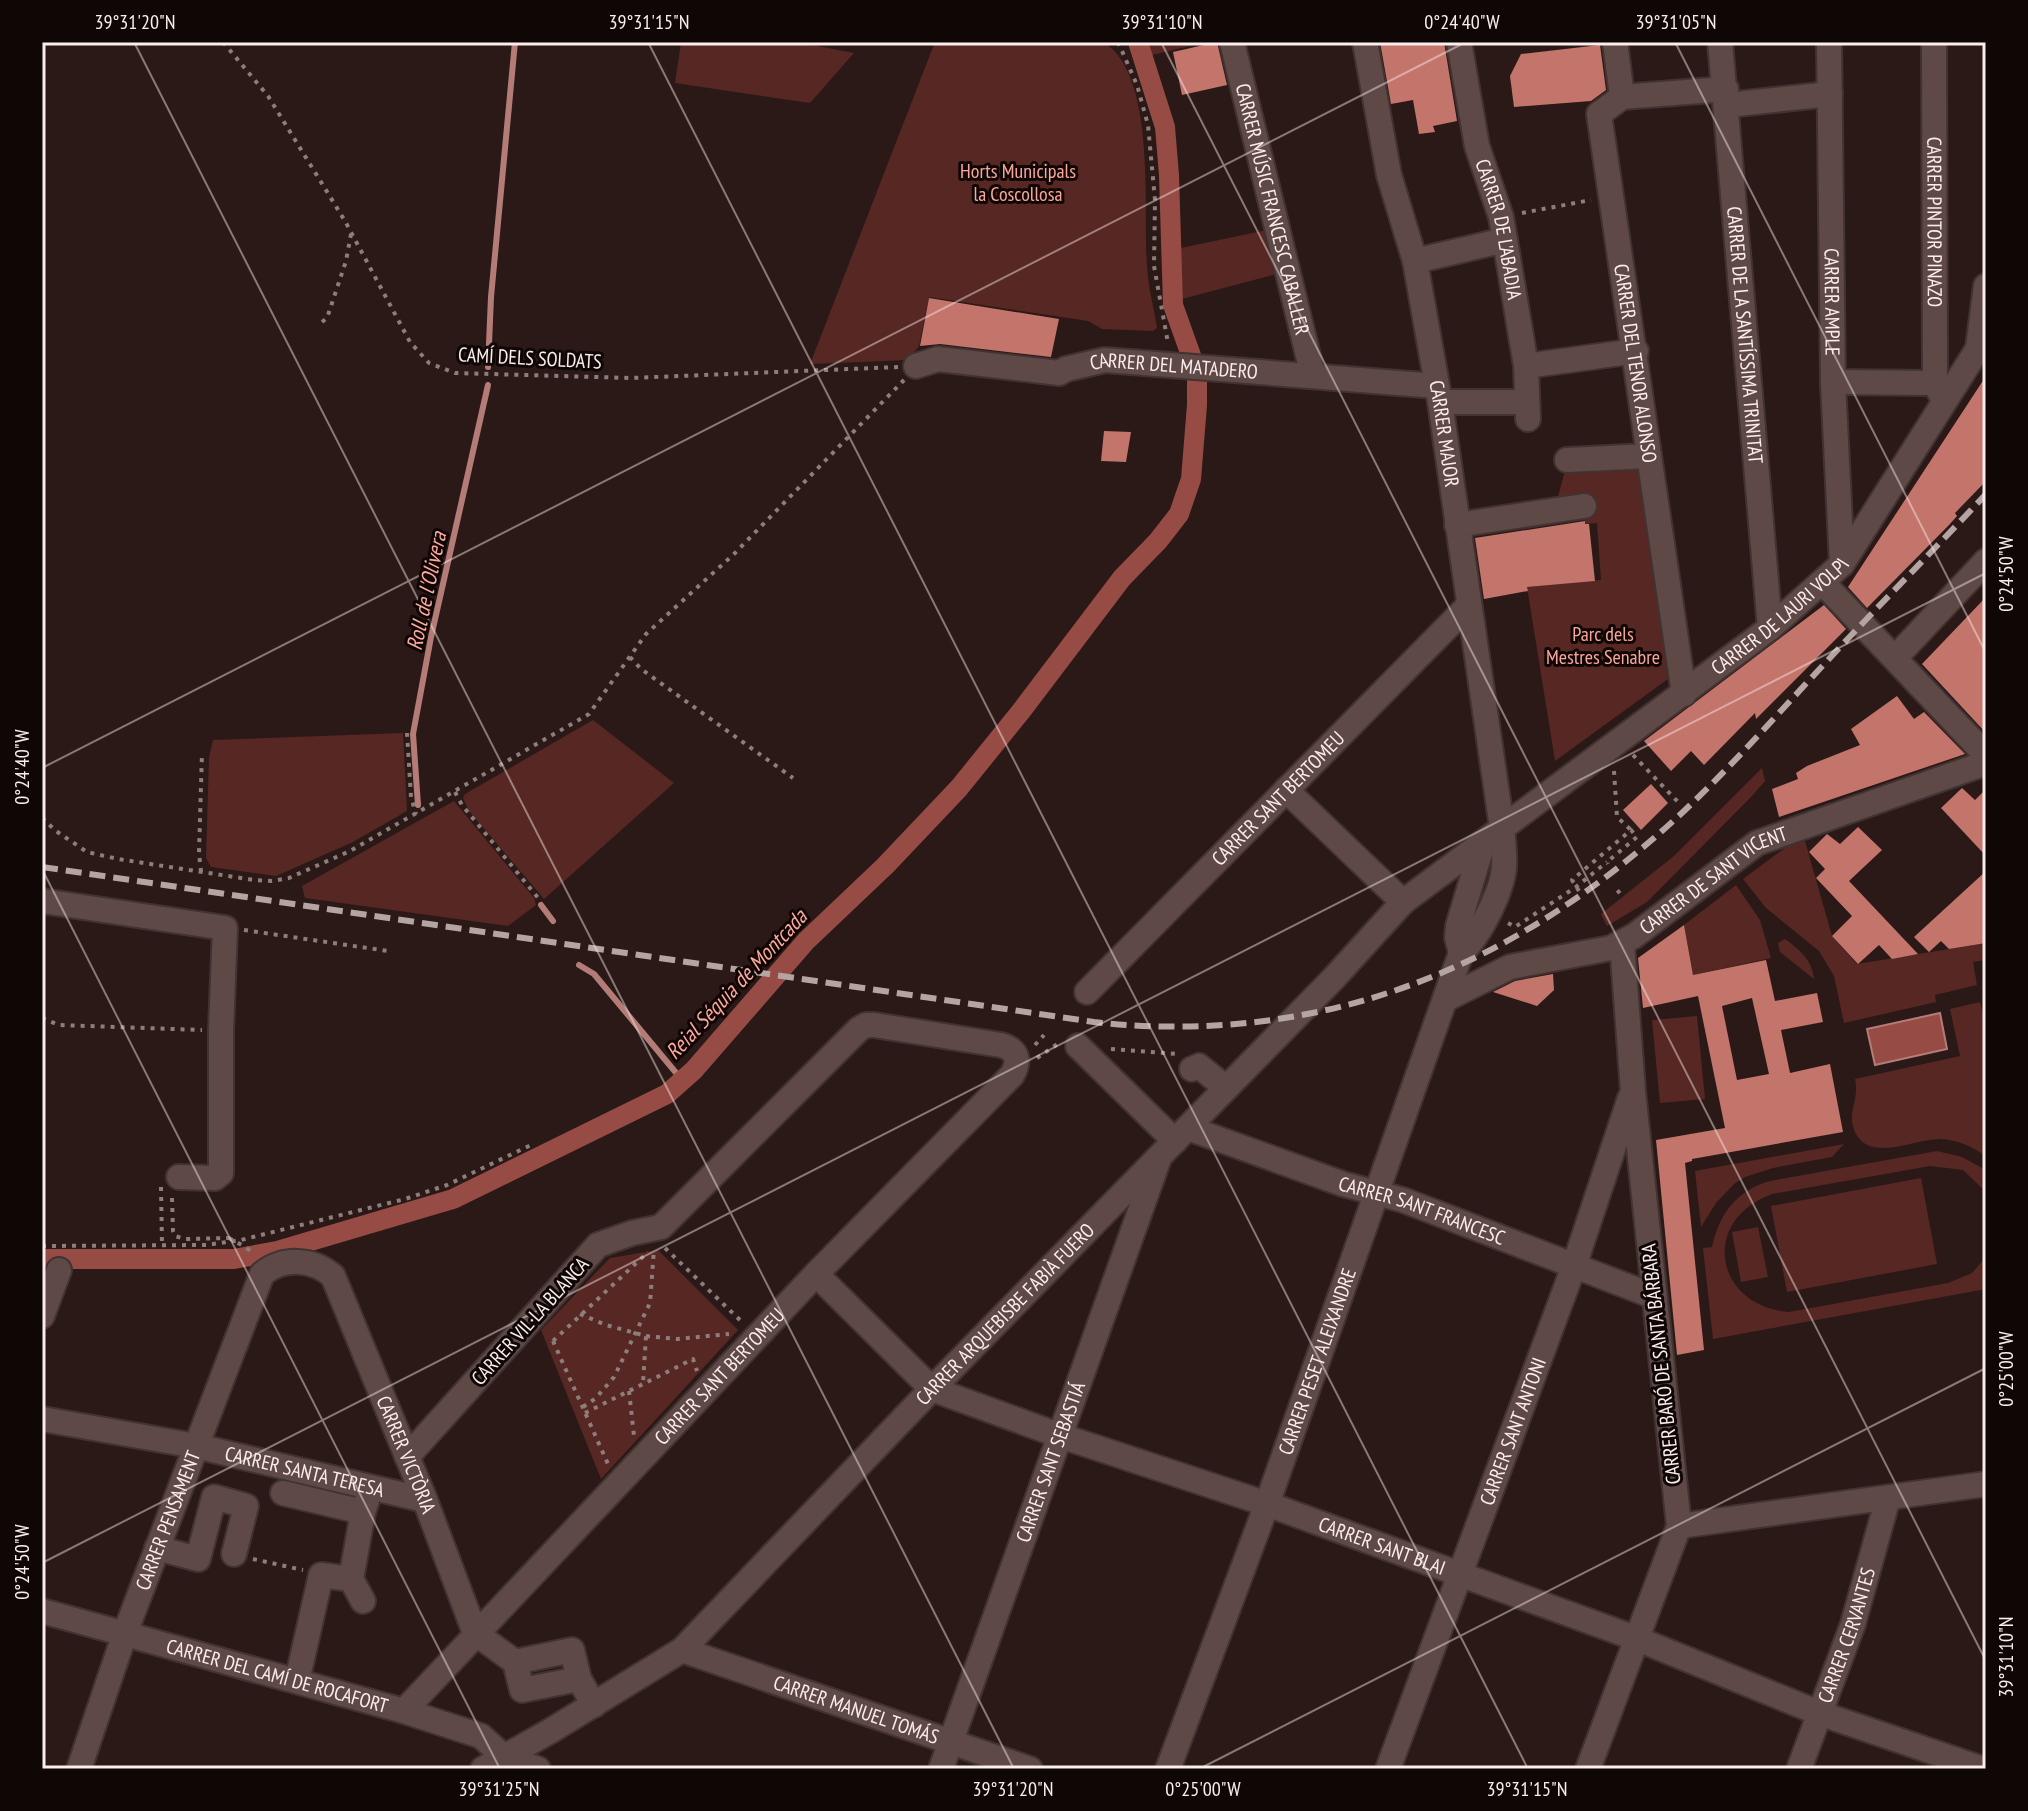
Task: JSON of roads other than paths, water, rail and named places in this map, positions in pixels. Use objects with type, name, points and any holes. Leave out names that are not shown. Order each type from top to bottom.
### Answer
[{"type":"street","name":"CARRER MÚSIC FRANCESC CABALLER","points":[[1232,42],[1313,376]]},
{"type":"street","name":"CARRER MAJOR","points":[[1365,42],[1389,175],[1415,261],[1439,394],[1468,606],[1493,836]]},
{"type":"street","name":"CARRER DE L'ABADIA","points":[[1459,42],[1477,146],[1503,228],[1526,366],[1527,411]]},
{"type":"street","points":[[1615,42],[1622,97],[1830,94]]},
{"type":"street","name":"CARRER DE LA SANTÍSSIMA TRINITAT","points":[[1720,42],[1770,628]]},
{"type":"street","name":"CARRER AMPLE","points":[[1829,42],[1833,382],[1842,564]]},
{"type":"street","name":"CARRER PINTOR PINAZO","points":[[1934,42],[1939,392]]},
{"type":"street","name":"CARRER DEL TENOR ALONSO","points":[[1622,97],[1599,114],[1684,694]]},
{"type":"street","points":[[1415,261],[1503,228]]},
{"type":"street","points":[[1982,342],[1986,286]]},
{"type":"street","name":"CARRER DE LAURI VOLPI","points":[[1493,836],[1616,755],[1684,694],[1770,628],[1842,564],[1939,392],[1982,342]]},
{"type":"street","points":[[1526,366],[1636,351]]},
{"type":"street","name":"CARRER DEL MATADERO","points":[[916,366],[938,359],[1059,373],[1105,360],[1313,376],[1439,394],[1527,411]]},
{"type":"street","points":[[1833,382],[1939,392]]},
{"type":"street","points":[[1567,460],[1649,456]]},
{"type":"street","points":[[1457,525],[1584,506]]},
{"type":"street","points":[[1895,658],[1986,561]]},
{"type":"street","points":[[1822,582],[1986,755]]},
{"type":"street","name":"CARRER SANT BERTOMEU","points":[[1087,992],[1468,606]]},
{"type":"street","name":"CARRER DE SANT VICENT","points":[[1446,999],[1510,967],[1598,952],[1622,943],[1757,843],[1986,763]]},
{"type":"street","points":[[1286,790],[1403,902]]},
{"type":"street","name":"CARRER ARQUEBISBE FABIÀ FUERO","points":[[483,1769],[682,1650],[1334,978],[1403,902],[1493,836]]},
{"type":"street","name":"CARRER PESET ALEIXANDRE","points":[[1168,1769],[1267,1504],[1446,999],[1461,953],[1458,926],[1493,836]]},
{"type":"street","points":[[42,901],[225,928],[221,1173],[215,1178],[175,1181]]},
{"type":"street","name":"CARRER BARÓ DE SANTA BÁRBARA","points":[[1588,1769],[1679,1526],[1653,1296],[1622,943]]},
{"type":"street","name":"CARRER VIL·LA BLANCA","points":[[407,1457],[598,1245],[661,1227],[841,1045],[866,1025],[1001,1045]]},
{"type":"street","name":"CARRER SANT BERTOMEU","points":[[404,1711],[816,1274],[1012,1075],[1018,1058],[1013,1051],[1001,1045]]},
{"type":"street","points":[[1078,1046],[1174,1141]]},
{"type":"street","points":[[1192,1062],[1226,1088]]},
{"type":"street","name":"CARRER SANT ANTONI","points":[[1388,1769],[1574,1266],[1633,1091]]},
{"type":"street","name":"CARRER SANT FRANCESC","points":[[1174,1141],[1403,1200],[1653,1296]]},
{"type":"street","name":"CARRER SANT SEBASTIÁ","points":[[941,1769],[1061,1436],[1174,1141]]},
{"type":"street","name":"CARRER PENSAMENT","points":[[79,1769],[125,1633],[262,1274],[275,1264],[290,1261],[324,1268],[333,1276]]},
{"type":"street","points":[[42,1316],[59,1270]]},
{"type":"street","name":"CARRER SANT BLAI","points":[[816,1274],[932,1389],[1061,1436],[1267,1504],[1635,1638],[1819,1713],[1983,1769]]},
{"type":"street","name":"CARRER VICTÒRIA","points":[[333,1276],[425,1500],[475,1633]]},
{"type":"street","name":"CARRER SANTA TERESA","points":[[42,1419],[196,1446],[425,1500]]},
{"type":"street","points":[[1679,1526],[1986,1484]]},
{"type":"street","points":[[363,1601],[351,1579],[363,1512],[371,1488]]},
{"type":"street","points":[[283,1493],[363,1512]]},
{"type":"street","points":[[157,1548],[198,1559],[214,1497],[246,1506],[234,1554]]},
{"type":"street","name":"CARRER CERVANTES","points":[[1799,1769],[1853,1624],[1888,1498]]},
{"type":"street","points":[[297,1681],[321,1575],[351,1579]]},
{"type":"street","name":"CARRER DEL CAMÍ DE ROCAFORT","points":[[42,1611],[404,1711],[481,1736],[505,1758],[538,1769]]},
{"type":"street","points":[[475,1633],[515,1662],[572,1650],[579,1679],[594,1705]]},
{"type":"street","name":"CARRER MANUEL TOMÁS","points":[[682,1650],[1030,1769]]},
{"type":"waterway","name":"Roll de l'Olivera","points":[[488,367],[491,297],[515,42]]},
{"type":"waterway","name":"Reial Séquia de Montcada","points":[[1138,42],[1165,127],[1173,305],[1193,361]]},
{"type":"waterway","name":"Reial Séquia de Montcada","points":[[42,1259],[234,1259],[277,1251],[453,1199],[667,1094],[694,1070],[806,941],[885,866],[959,788],[1122,578],[1179,514],[1191,479],[1197,379]]},
{"type":"waterway","name":"Roll de l'Olivera","points":[[418,805],[413,734],[431,637],[488,385]]},
{"type":"waterway","points":[[541,905],[553,921]]},
{"type":"waterway","points":[[579,965],[594,974],[682,1080]]},
{"type":"railway","points":[[42,867],[1094,1022],[1170,1027],[1245,1023],[1316,1012],[1386,994],[1453,968],[1518,935],[1581,895],[1641,849],[1714,781],[1986,494]]},
{"type":"park label","name":"Horts Municipals la Coscollosa","points":[[1018,182]]},
{"type":"park label","name":"Parc dels Mestres Senabre","points":[[1603,646]]}]
